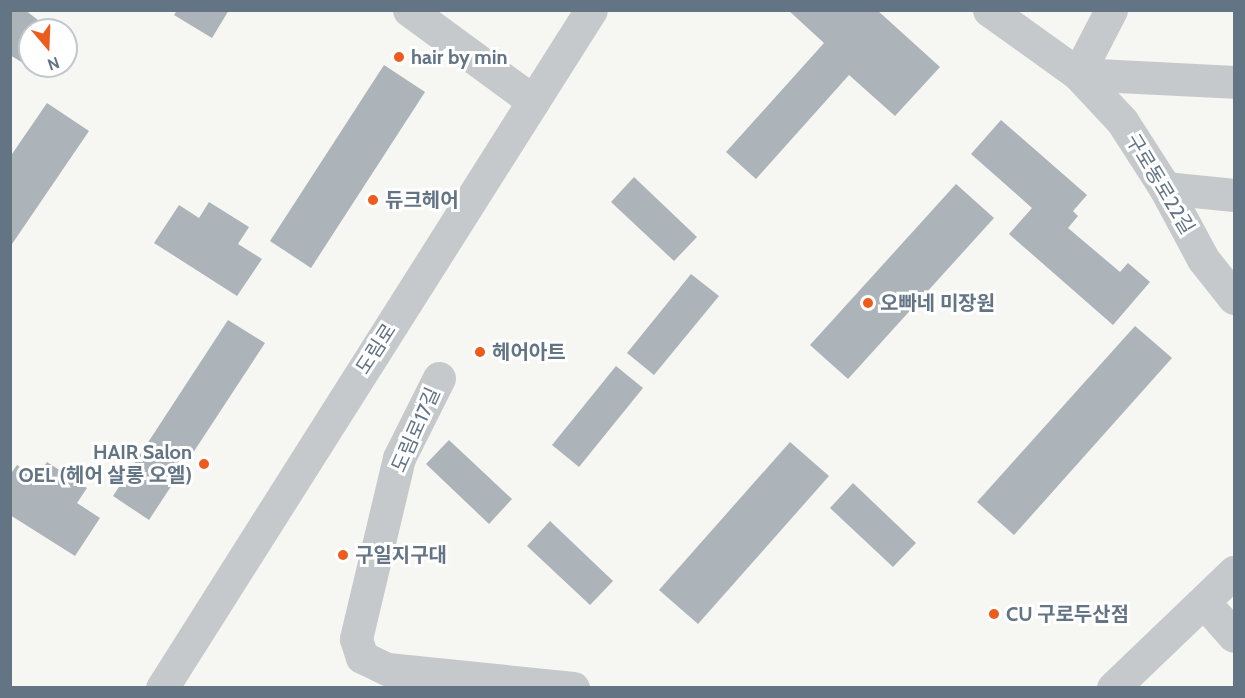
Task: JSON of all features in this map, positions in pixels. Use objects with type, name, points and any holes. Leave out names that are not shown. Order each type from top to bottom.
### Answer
[{"type":"street","points":[[409,10],[533,101]]},
{"type":"street","name":"도림로","points":[[162,687],[591,10]]},
{"type":"street","name":"구로동로22길","points":[[989,10],[1078,74],[1122,121],[1165,188],[1203,259],[1234,298]]},
{"type":"street","points":[[1111,10],[1078,74],[1234,82]]},
{"type":"street","points":[[1165,188],[1234,195]]},
{"type":"street","name":"도림로17길","points":[[439,378],[399,458],[356,639],[362,657],[387,669],[573,687]]},
{"type":"street","points":[[1113,687],[1234,572]]},
{"type":"street","points":[[1204,602],[1234,636]]},
{"type":"building","points":[[10,10],[25,10],[35,18],[18,18],[18,60],[10,55]]},
{"type":"building","points":[[177,10],[229,10],[212,38],[174,15]]},
{"type":"building","points":[[788,10],[877,10],[940,67],[895,116],[849,75],[756,179],[726,152],[824,43]]},
{"type":"building","points":[[384,65],[425,92],[311,268],[270,241]]},
{"type":"building","points":[[47,103],[89,131],[10,247],[10,157]]},
{"type":"building","points":[[1001,120],[1087,195],[1073,211],[1078,216],[1068,228],[1120,272],[1128,263],[1150,282],[1113,325],[1009,234],[1032,208],[971,154]]},
{"type":"building","points":[[634,177],[697,237],[674,261],[611,202]]},
{"type":"building","points":[[956,184],[994,218],[848,379],[810,345]]},
{"type":"building","points":[[209,202],[249,227],[238,244],[262,259],[237,296],[154,243],[179,205],[199,218]]},
{"type":"building","points":[[691,274],[719,296],[654,375],[627,353]]},
{"type":"building","points":[[228,320],[265,343],[149,520],[113,496]]},
{"type":"building","points":[[1135,326],[1172,358],[1014,535],[977,502]]},
{"type":"building","points":[[616,366],[643,388],[579,467],[552,445]]},
{"type":"building","points":[[449,440],[512,499],[489,524],[426,464]]},
{"type":"building","points":[[790,442],[829,476],[698,624],[659,590]]},
{"type":"building","points":[[47,462],[87,488],[77,503],[100,518],[75,556],[10,515],[10,475],[17,465],[37,478]]},
{"type":"building","points":[[853,483],[916,543],[893,567],[830,508]]},
{"type":"building","points":[[550,521],[613,581],[590,605],[527,546]]},
{"type":"place","name":"hair by min","points":[[399,57]]},
{"type":"place","name":"듀크헤어","points":[[373,200]]},
{"type":"place","name":"오빠네 미장원","points":[[868,303]]},
{"type":"place","name":"헤어아트","points":[[480,352]]},
{"type":"place","name":"HAIR Salon OEL (헤어 살롱 오엘)","points":[[204,464]]},
{"type":"place","name":"구일지구대","points":[[343,555]]},
{"type":"place","name":"CU 구로두산점","points":[[994,614]]}]
